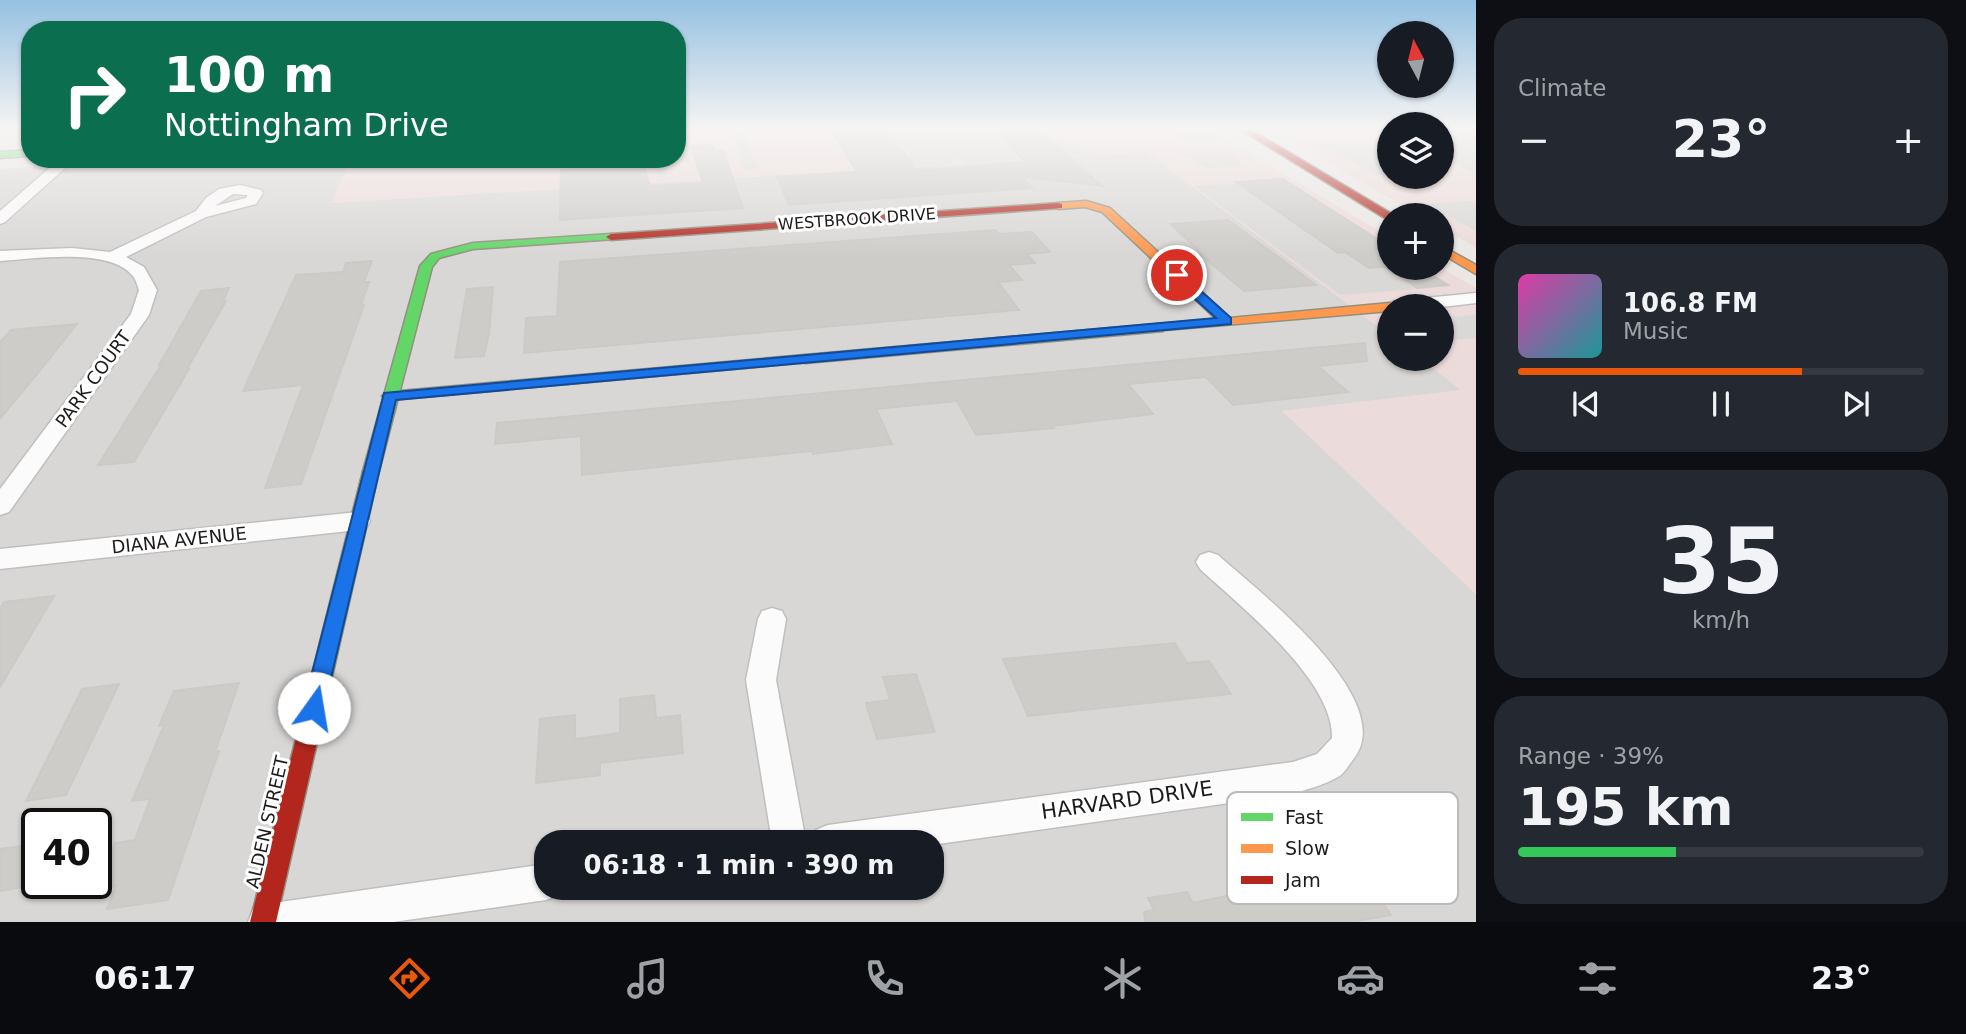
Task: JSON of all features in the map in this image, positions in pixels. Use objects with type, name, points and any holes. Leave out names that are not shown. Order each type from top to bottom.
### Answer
[{"type":"street","points":[[0,219],[54,171]]},
{"type":"street","points":[[1313,171],[1377,210]]},
{"type":"street","name":"WESTBROOK DRIVE","points":[[445,252],[473,246],[1086,204],[1106,210],[1226,321]]},
{"type":"street","points":[[111,258],[201,214]]},
{"type":"street","name":"ALDEN STREET","points":[[265,922],[389,396],[426,267],[435,256],[445,252]]},
{"type":"street","name":"PARK COURT","points":[[0,256],[64,253],[111,258],[137,270],[148,290],[146,302],[0,506]]},
{"type":"street","points":[[1454,256],[1476,270]]},
{"type":"street","points":[[1454,301],[1476,299]]},
{"type":"street","points":[[389,396],[1377,307]]},
{"type":"street","name":"DIANA AVENUE","points":[[0,559],[358,521]]},
{"type":"street","name":"HARVARD DRIVE","points":[[915,830],[1293,778],[1328,766],[1348,743],[1347,719],[1331,689],[1304,652],[1209,562]]},
{"type":"street","points":[[772,620],[761,680],[787,830]]},
{"type":"street","points":[[265,922],[534,884]]},
{"type":"shaded area","points":[[0,171],[346,171],[332,203],[843,171],[1172,171],[1377,326],[1377,371],[1437,371],[1463,390],[1283,411],[1476,594],[1476,922],[0,922]]},
{"type":"shaded area","points":[[346,171],[843,171],[331,203]]},
{"type":"shaded area","points":[[656,171],[667,171],[668,175],[657,178]]},
{"type":"shaded area","points":[[1172,171],[1279,171],[1377,230],[1377,280],[1454,280],[1454,275],[1476,288],[1476,594],[1282,411],[1461,390],[1436,371],[1454,371],[1454,294],[1377,294],[1377,326]]},
{"type":"shaded area","points":[[1343,171],[1377,171],[1377,189],[1454,189],[1454,171],[1476,171],[1476,248],[1454,235],[1454,203],[1398,203]]},
{"type":"shaded area","points":[[1245,182],[1338,253],[1345,252],[1369,268],[1377,267],[1377,280],[1402,280],[1415,289],[1340,295],[1194,186]]},
{"type":"shaded area","points":[[1470,201],[1476,204],[1476,231],[1454,219],[1454,203],[1441,203]]},
{"type":"shaded area","points":[[1476,315],[1476,338],[1454,340],[1454,317]]},
{"type":"building","points":[[561,171],[646,171],[650,186],[703,183],[699,171],[730,171],[743,208],[560,220]]},
{"type":"building","points":[[1085,171],[1102,186],[1022,177],[1032,188],[789,205],[777,177],[857,172]]},
{"type":"building","points":[[1283,179],[1377,239],[1377,267],[1369,268],[1345,252],[1338,253],[1236,182]]},
{"type":"building","points":[[1228,220],[1316,285],[1244,291],[1200,254],[1171,224]]},
{"type":"building","points":[[995,230],[999,234],[1032,232],[1050,252],[1027,254],[1035,263],[1009,265],[1022,280],[998,282],[1019,310],[524,353],[526,318],[557,316],[560,262]]},
{"type":"building","points":[[372,261],[364,282],[369,282],[361,305],[364,305],[301,484],[265,488],[303,385],[243,391],[296,275],[343,272],[346,263]]},
{"type":"building","points":[[1405,280],[1440,280],[1448,285],[1417,288]]},
{"type":"building","points":[[493,287],[489,334],[484,356],[455,358],[467,289]]},
{"type":"building","points":[[229,288],[223,301],[226,301],[189,369],[134,462],[98,465],[161,365],[201,291]]},
{"type":"building","points":[[77,324],[0,419],[0,342],[11,330]]},
{"type":"building","points":[[1365,343],[1367,361],[1318,366],[1348,392],[1233,405],[1206,377],[1128,384],[1153,414],[1052,426],[1054,428],[976,435],[957,401],[876,409],[892,444],[582,475],[581,436],[495,444],[497,423]]},
{"type":"building","points":[[54,596],[0,687],[0,609],[4,602]]},
{"type":"building","points":[[1175,643],[1187,663],[1209,661],[1231,694],[1028,716],[1003,659]]},
{"type":"building","points":[[916,674],[935,732],[877,739],[866,703],[890,700],[883,677]]},
{"type":"building","points":[[239,683],[215,752],[219,751],[168,900],[107,909],[116,886],[112,887],[112,850],[115,843],[135,840],[150,799],[132,801],[164,725],[159,726],[174,691]]},
{"type":"building","points":[[119,684],[66,795],[26,801],[82,689]]},
{"type":"building","points":[[654,695],[656,718],[680,715],[683,753],[600,763],[600,775],[536,783],[540,719],[575,715],[575,739],[620,733],[620,699]]},
{"type":"building","points":[[21,846],[21,888],[0,891],[0,849]]},
{"type":"building","points":[[1187,892],[1193,903],[1227,896],[1227,904],[1383,904],[1391,915],[1351,922],[1145,922],[1144,912],[1154,910],[1148,898]]},
{"type":"traffic: fast","points":[[371,471],[426,266],[435,256],[473,246],[611,237]]},
{"type":"traffic: fast","points":[[805,359],[1158,328]]},
{"type":"traffic: slow","points":[[1058,206],[1086,204],[1106,210],[1226,321]]},
{"type":"traffic: slow","points":[[1454,256],[1476,270]]},
{"type":"traffic: slow","points":[[1158,328],[1377,308]]},
{"type":"traffic: slow","points":[[389,396],[805,359]]},
{"type":"traffic: jam","points":[[1314,171],[1377,209]]},
{"type":"traffic: jam","points":[[611,237],[1058,206]]},
{"type":"traffic: jam","points":[[263,922],[371,471]]},
{"type":"route","points":[[314,708],[389,396],[1226,321],[1177,275]]}]
